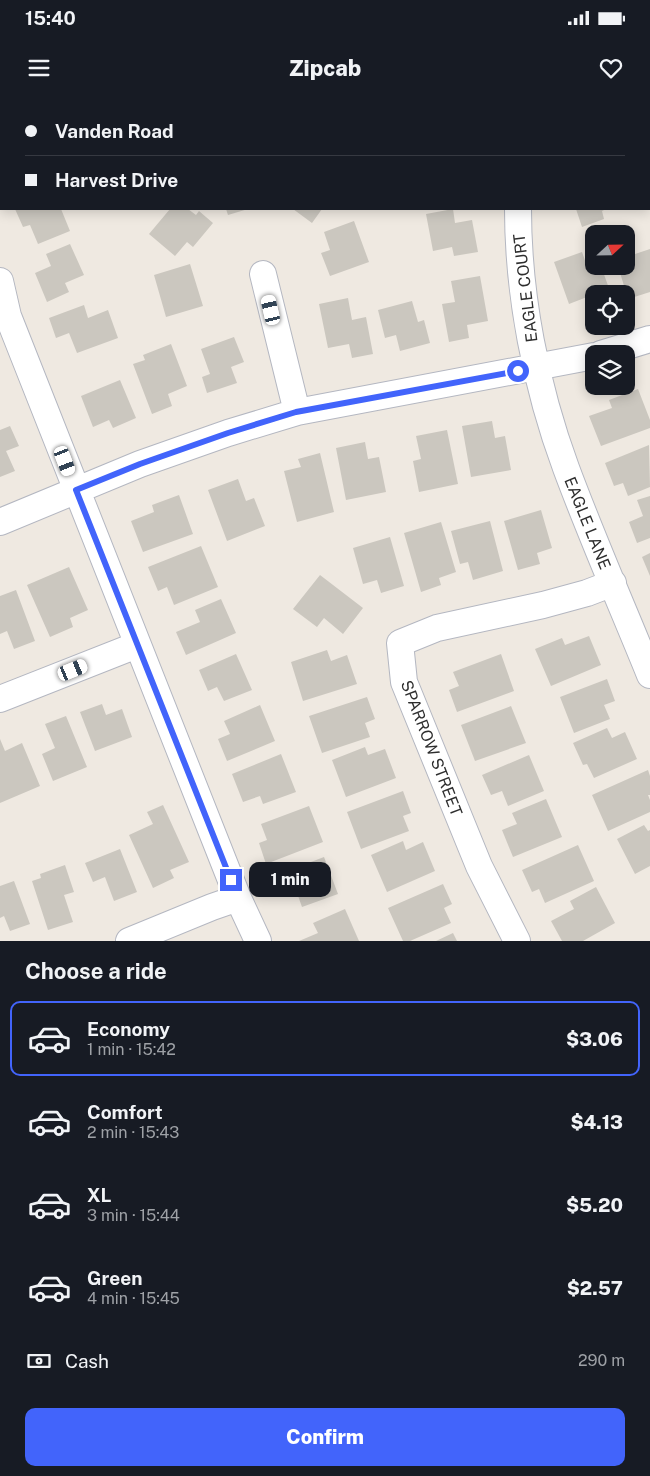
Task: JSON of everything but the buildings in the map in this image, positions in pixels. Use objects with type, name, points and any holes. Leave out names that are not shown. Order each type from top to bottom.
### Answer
[{"type":"street","name":"EAGLE COURT","points":[[518,210],[524,288],[536,368]]},
{"type":"street","points":[[263,274],[296,412]]},
{"type":"street","points":[[0,281],[8,316],[76,490],[238,898],[258,941]]},
{"type":"street","points":[[630,345],[650,339]]},
{"type":"street","points":[[0,522],[140,464],[219,436],[296,412],[585,358]]},
{"type":"street","name":"EAGLE LANE","points":[[536,368],[565,467],[650,675]]},
{"type":"street","name":"SPARROW STREET","points":[[517,941],[479,866],[404,682],[400,643],[437,628],[542,605],[587,593],[612,583]]},
{"type":"street","points":[[0,699],[137,645]]},
{"type":"street","points":[[129,941],[238,898]]},
{"type":"route","points":[[231,880],[76,490],[140,464],[228,433],[296,412],[518,371]]}]
